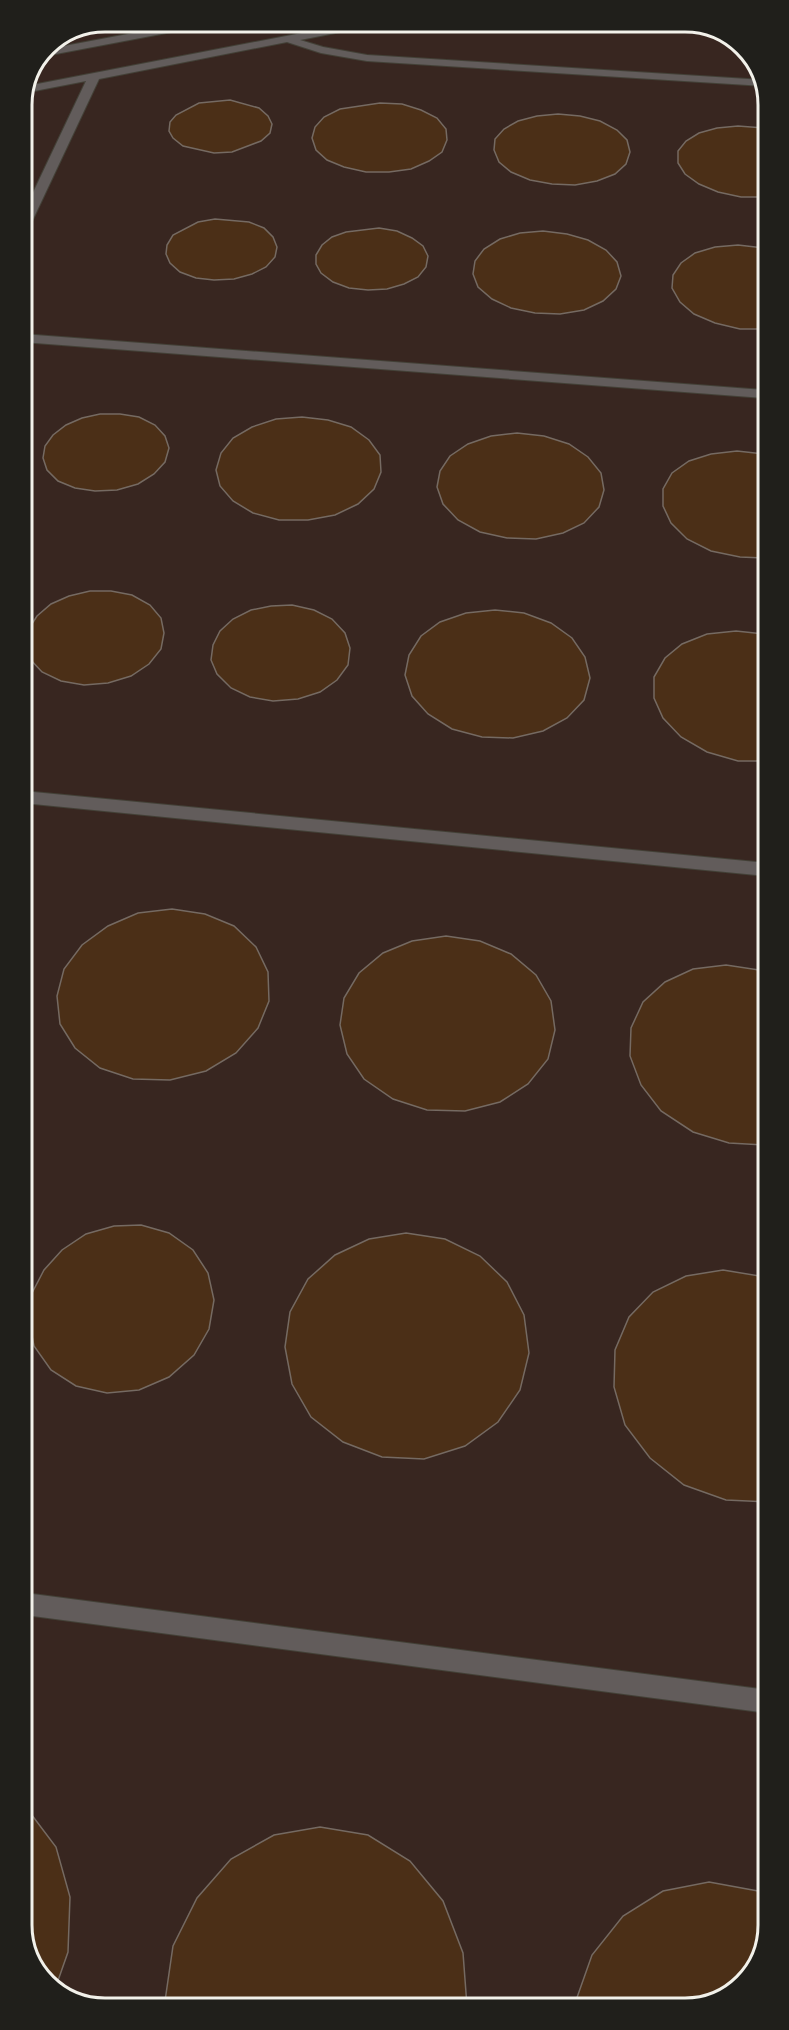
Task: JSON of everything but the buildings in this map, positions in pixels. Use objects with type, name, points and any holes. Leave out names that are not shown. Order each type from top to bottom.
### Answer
[{"type":"lane","points":[[55,51],[156,32]]},
{"type":"lane","points":[[34,88],[324,32]]},
{"type":"lane","points":[[287,39],[321,50],[367,58],[754,82]]},
{"type":"lane","points":[[32,208],[94,76]]},
{"type":"lane","points":[[32,339],[758,394]]},
{"type":"lane","points":[[32,798],[758,869]]},
{"type":"lane","points":[[32,1605],[758,1701]]},
{"type":"shaded area","points":[[95,32],[690,32],[713,37],[729,47],[748,68],[754,81],[758,104],[758,1926],[755,1945],[745,1966],[729,1983],[708,1995],[694,1998],[99,1998],[81,1995],[60,1983],[44,1966],[35,1949],[32,1935],[32,99],[39,72],[56,50],[81,35]]}]
